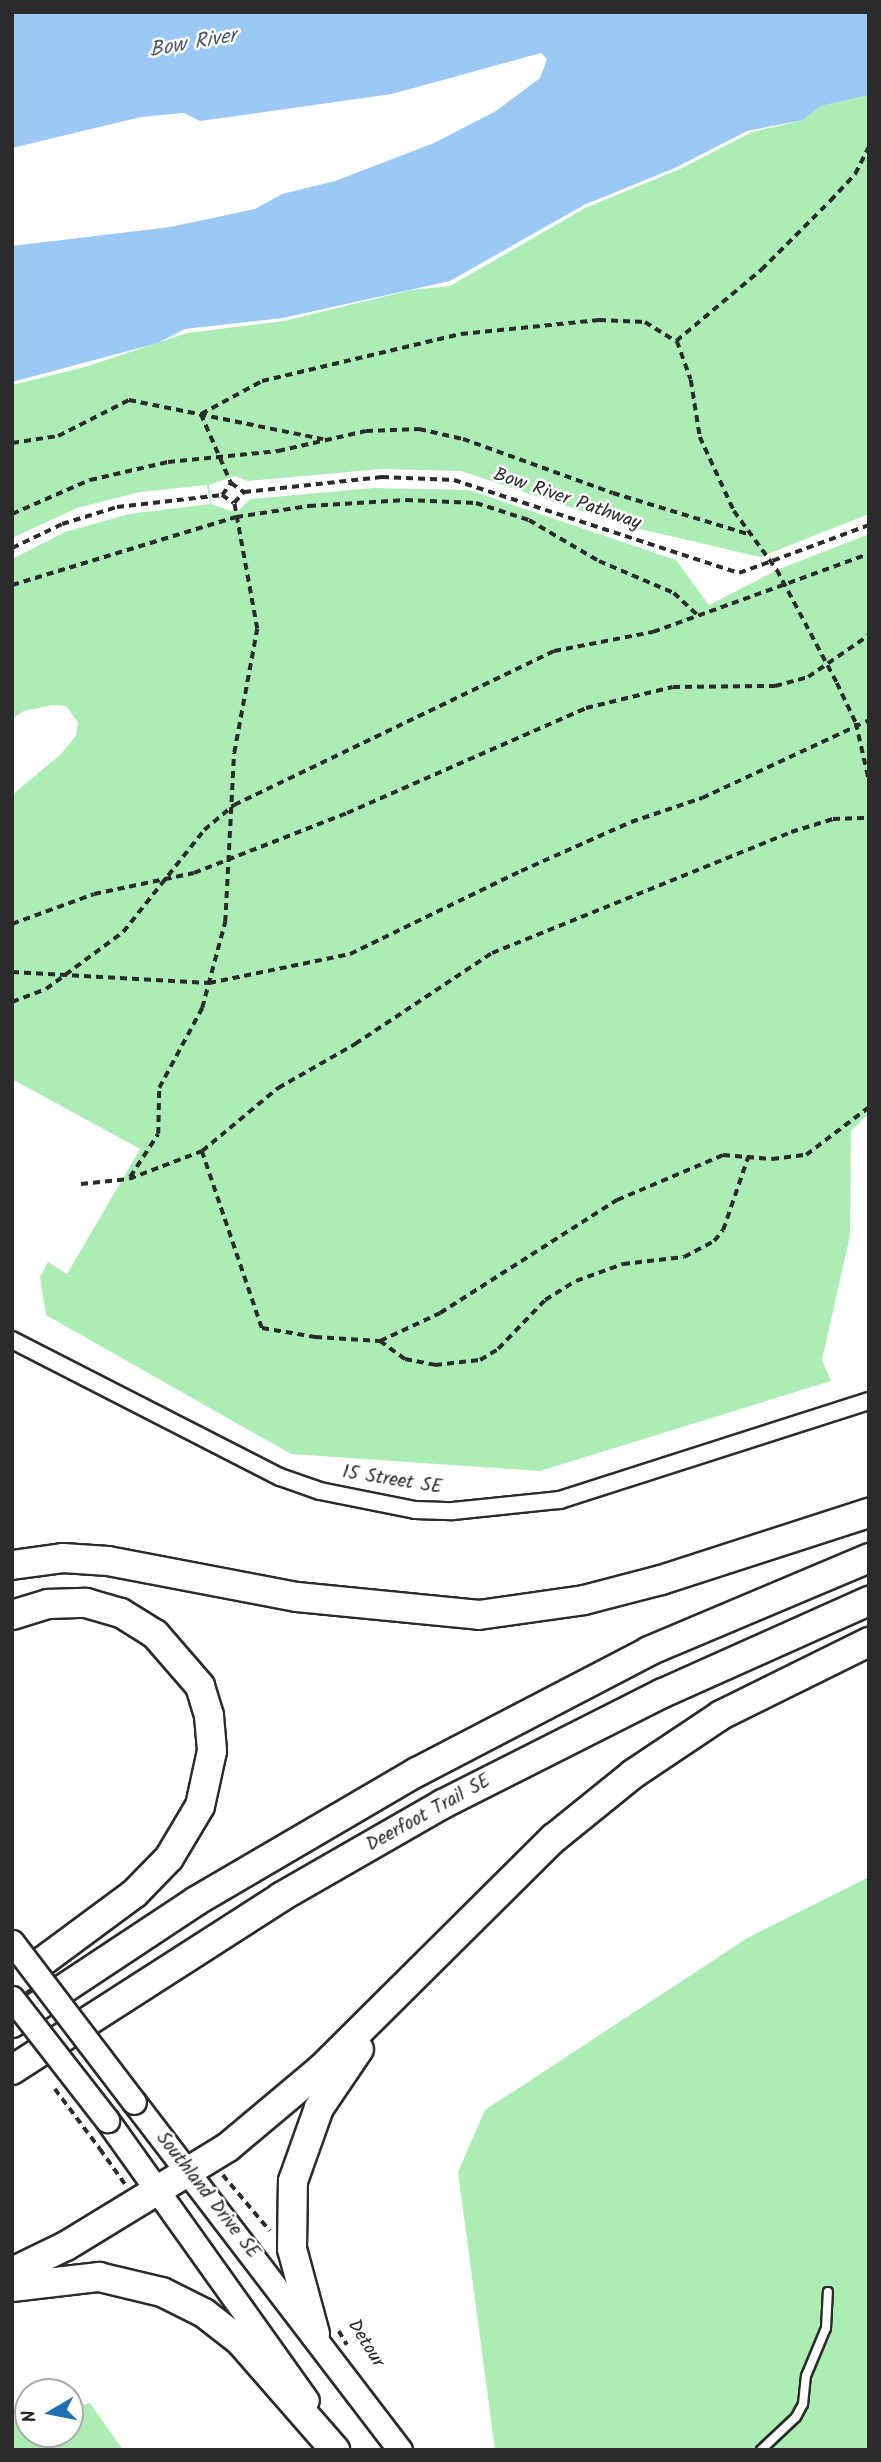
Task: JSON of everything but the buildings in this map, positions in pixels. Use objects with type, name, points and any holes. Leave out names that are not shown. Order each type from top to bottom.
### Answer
[{"type":"highway","points":[[12,1565],[63,1558],[108,1561],[297,1597],[479,1615],[557,1605],[661,1580],[869,1513]]},
{"type":"highway","points":[[12,2023],[196,1901],[417,1772],[649,1651],[869,1558]]},
{"type":"highway","name":"Deerfoot Trail SE","points":[[12,2070],[281,1897],[443,1804],[663,1693],[869,1601]]},
{"type":"highway","points":[[12,1615],[48,1604],[86,1603],[121,1613],[156,1634],[200,1686],[209,1716],[212,1751],[201,1806],[169,1858],[135,1893],[12,1984]]},
{"type":"highway","points":[[12,2272],[189,2174],[285,2101],[554,1838],[654,1758],[721,1715],[869,1642]]},
{"type":"highway","points":[[325,2329],[292,2249],[289,2211],[301,2151],[319,2108],[410,1978]]},
{"type":"highway","points":[[12,2287],[99,2277],[162,2292],[204,2313],[240,2342],[335,2450]]},
{"type":"main road","name":"Southland Drive SE","points":[[12,1942],[189,2174],[325,2329],[400,2450]]},
{"type":"main road","name":"Southland Drive SE","points":[[12,1998],[107,2120],[250,2325],[345,2450]]},
{"type":"street","name":"15 Street SE","points":[[12,1340],[280,1478],[356,1499],[415,1510],[453,1511],[560,1500],[869,1401]]},
{"type":"lane","points":[[761,2450],[796,2417],[803,2403],[806,2376],[826,2328],[828,2292]]},
{"type":"path","points":[[677,341],[761,270],[820,211],[855,174],[869,146]]},
{"type":"path","points":[[201,414],[262,381],[461,334],[599,320],[645,322],[664,329],[677,341],[691,380],[700,437],[734,511],[784,584],[856,723],[869,780]]},
{"type":"path","points":[[12,443],[58,436],[129,400],[324,439]]},
{"type":"path","points":[[201,414],[223,457],[231,483],[244,492],[234,503]]},
{"type":"path","points":[[12,514],[90,480],[168,462],[278,451],[324,439],[419,429],[463,439],[613,493],[751,535]]},
{"type":"path","name":"Bow River Pathway","points":[[244,492],[382,477],[454,480],[738,573],[772,564],[869,525]]},
{"type":"path","points":[[222,495],[231,483]]},
{"type":"path","points":[[12,548],[62,524],[117,507],[222,495],[234,503],[257,629],[234,753],[234,805],[225,922],[202,1008],[159,1088],[158,1134],[129,1179]]},
{"type":"path","points":[[12,586],[236,517],[309,506],[406,500],[476,503],[529,520],[599,561],[674,593],[699,616]]},
{"type":"path","points":[[12,1002],[46,989],[123,932],[204,830],[234,805],[554,651],[653,632],[869,554]]},
{"type":"path","points":[[12,924],[94,894],[162,881],[230,859],[360,808],[586,708],[673,687],[775,686],[808,677],[869,635]]},
{"type":"path","points":[[12,972],[209,984],[350,954],[522,870],[781,764],[856,723],[869,720]]},
{"type":"path","points":[[81,1184],[129,1179],[202,1151],[278,1088],[355,1044],[492,953],[790,832],[833,819],[869,818]]},
{"type":"path","points":[[202,1151],[262,1328],[315,1337],[380,1341],[440,1313],[617,1200],[723,1155],[806,1155],[869,1107]]},
{"type":"path","points":[[380,1341],[405,1359],[435,1366],[480,1360],[498,1349],[545,1300],[576,1281],[623,1264],[684,1257],[714,1241],[723,1230],[748,1157]]},
{"type":"path","points":[[100,2149],[125,2184]]},
{"type":"path","points":[[219,2171],[271,2232],[272,2241]]},
{"type":"path","name":"Detour","points":[[325,2329],[355,2357]]},
{"type":"green space","points":[[869,95],[869,514],[760,557],[623,525],[461,471],[381,469],[248,481],[235,476],[209,485],[211,504],[231,511],[239,510],[250,499],[373,488],[469,490],[676,560],[709,605],[777,570],[869,534],[869,1113],[851,1131],[850,1236],[822,1360],[831,1381],[540,1471],[291,1454],[46,1315],[40,1277],[48,1262],[67,1274],[140,1149],[12,1079],[12,795],[60,755],[76,736],[78,722],[66,706],[53,705],[24,711],[12,719],[12,559],[65,532],[129,514],[210,504],[207,485],[140,492],[77,508],[12,538],[12,385],[85,367],[187,333],[284,321],[411,290],[450,286],[585,208],[680,169],[752,132],[803,120],[821,106]]},
{"type":"green space","points":[[869,1877],[869,2450],[495,2450],[458,2172],[485,2110],[749,1937]]},
{"type":"green space","points":[[90,2403],[123,2450],[12,2450],[14,2420],[14,2448],[84,2448],[84,2404]]},
{"type":"water","name":"Bow River","points":[[12,12],[869,12],[869,95],[821,106],[803,120],[747,131],[677,167],[584,205],[450,281],[283,318],[185,329],[158,343],[12,382],[12,246],[170,227],[255,209],[282,194],[335,181],[434,143],[496,111],[540,78],[547,59],[541,53],[392,94],[200,121],[184,113],[141,117],[12,148]]}]
